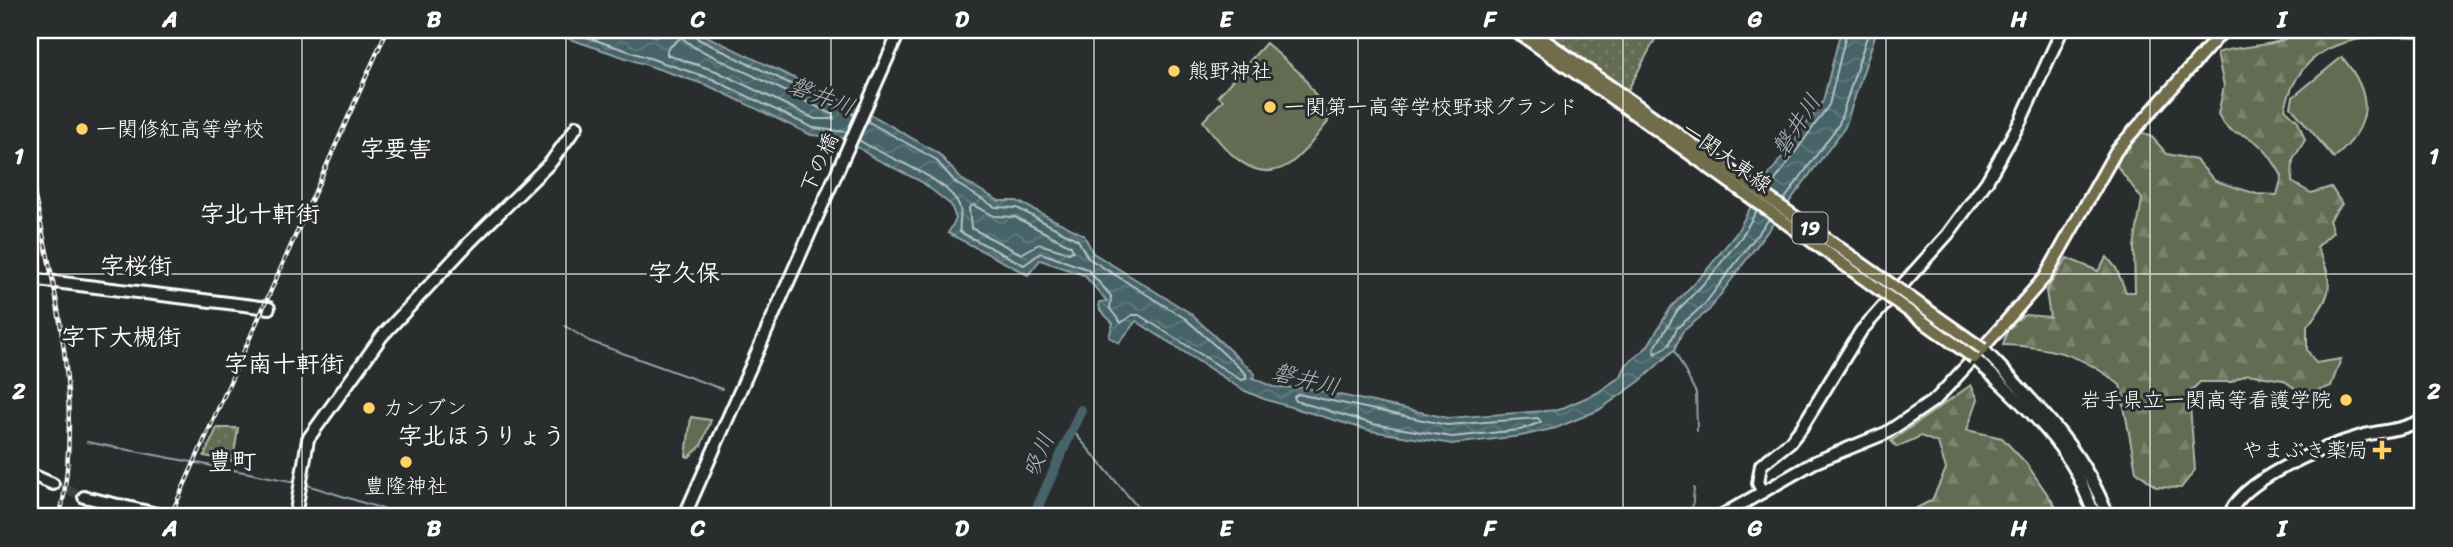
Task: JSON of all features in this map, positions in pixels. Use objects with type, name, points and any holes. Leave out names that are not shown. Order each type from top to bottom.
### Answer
[{"type":"main road","name":"一関大東線","points":[[1514,30],[1636,110],[1983,349]]},
{"type":"main road","name":"一関大東線","points":[[1530,30],[1974,358]]},
{"type":"main road","points":[[1974,358],[2045,277],[2116,151],[2224,30]]},
{"type":"street","name":"下の橋","points":[[684,517],[900,30]]},
{"type":"street","points":[[1763,492],[1758,483],[1761,464],[1790,442],[1802,427],[1861,331],[1948,234],[1987,181],[2020,122],[2062,30]]},
{"type":"street","points":[[295,517],[308,439],[382,336],[551,162],[577,126]]},
{"type":"street","points":[[30,279],[269,308]]},
{"type":"street","points":[[1983,349],[2065,439],[2083,464],[2108,517]]},
{"type":"street","points":[[1719,517],[1815,462],[1886,433],[1936,399],[1974,358],[2021,401],[2056,442],[2082,482],[2096,517]]},
{"type":"street","points":[[2229,517],[2236,503],[2257,483],[2324,448],[2362,436],[2406,427],[2423,419]]},
{"type":"street","points":[[30,474],[53,484]]},
{"type":"street","points":[[84,497],[170,517]]},
{"type":"green space","points":[[1543,30],[1660,30],[1628,90]]},
{"type":"green space","points":[[2299,30],[2423,30],[2423,37],[2356,40],[2319,54],[2305,67],[2293,85],[2285,109],[2298,121],[2305,140],[2293,160],[2292,182],[2311,193],[2331,187],[2342,204],[2329,220],[2333,232],[2317,247],[2327,270],[2328,289],[2322,306],[2307,326],[2307,350],[2316,363],[2341,359],[2331,386],[2306,396],[2283,380],[2247,374],[2231,382],[2200,382],[2189,393],[2195,470],[2181,488],[2156,487],[2136,471],[2120,385],[2093,366],[2066,354],[2003,345],[2008,327],[2025,315],[2050,317],[2046,291],[2067,258],[2098,271],[2107,257],[2116,268],[2126,292],[2135,292],[2134,247],[2142,199],[2117,166],[2124,147],[2141,133],[2152,137],[2167,154],[2196,160],[2215,181],[2257,194],[2277,195],[2282,176],[2269,156],[2247,136],[2230,130],[2218,114],[2224,86],[2217,53],[2281,41]]},
{"type":"green space","name":"一関第一高等学校野球グランド","points":[[1266,43],[1303,76],[1328,115],[1328,122],[1291,163],[1277,170],[1264,171],[1252,168],[1230,153],[1203,121],[1223,100],[1218,96]]},
{"type":"green space","points":[[2342,57],[2360,84],[2365,110],[2356,134],[2334,158],[2291,107],[2293,97]]},
{"type":"green space","points":[[1971,385],[1978,399],[1967,430],[2002,438],[2026,463],[2063,517],[1900,517],[1932,500],[1946,469],[1938,443],[1921,436],[1897,447],[1891,441]]},
{"type":"green space","points":[[691,417],[711,420],[701,446],[689,457],[686,456]]},
{"type":"green space","points":[[217,428],[238,428],[233,461],[204,456]]},
{"type":"water","name":"磐井川","points":[[543,30],[634,30],[657,37],[671,30],[694,30],[877,118],[939,154],[961,179],[999,201],[1017,201],[1084,235],[1093,253],[1190,313],[1255,374],[1253,378],[1273,387],[1307,388],[1448,418],[1558,410],[1597,393],[1621,376],[1626,365],[1647,347],[1671,307],[1705,272],[1737,232],[1766,179],[1823,101],[1841,30],[1877,30],[1845,127],[1709,310],[1682,332],[1675,349],[1640,381],[1599,410],[1556,428],[1521,436],[1452,444],[1371,431],[1264,399],[1243,390],[1136,321],[1119,343],[1109,337],[1113,323],[1100,310],[1099,302],[1107,301],[1084,275],[1040,260],[1028,275],[948,233],[956,219],[951,205],[922,182],[872,157],[844,138],[811,135],[709,86]]},
{"type":"waterway","points":[[565,326],[589,341],[722,389]]},
{"type":"waterway","points":[[1674,350],[1696,393],[1697,431]]},
{"type":"waterway","name":"吸川","points":[[1033,517],[1081,410]]},
{"type":"waterway","points":[[1073,431],[1146,517]]},
{"type":"waterway","points":[[87,442],[296,482]]},
{"type":"waterway","points":[[304,484],[408,517]]},
{"type":"waterway","points":[[1692,511],[1694,488]]},
{"type":"tunnel","points":[[53,484],[84,497]]},
{"type":"railway","points":[[170,517],[387,30]]},
{"type":"railway","points":[[30,175],[57,303],[68,388],[67,474],[60,517]]},
{"type":"place","name":"熊野神社","points":[[1174,71]]},
{"type":"place","name":"一関第一高等学校野球グランド","points":[[1270,107]]},
{"type":"place","name":"一関修紅高等学校","points":[[82,129]]},
{"type":"place","name":"岩手県立一関高等看護学院","points":[[2346,400]]},
{"type":"place","name":"カンブン","points":[[369,408]]},
{"type":"place","name":"やまぶき薬局","points":[[2382,450]]},
{"type":"place","name":"豊隆神社","points":[[406,462]]},
{"type":"district","name":"字要害","points":[[396,149]]},
{"type":"district","name":"字北十軒街","points":[[260,214]]},
{"type":"district","name":"字桜街","points":[[136,266]]},
{"type":"district","name":"字久保","points":[[684,273]]},
{"type":"district","name":"字下大槻街","points":[[121,337]]},
{"type":"district","name":"字南十軒街","points":[[284,364]]},
{"type":"district","name":"字北ほうりょう","points":[[482,436]]},
{"type":"district","name":"豊町","points":[[232,461]]}]
